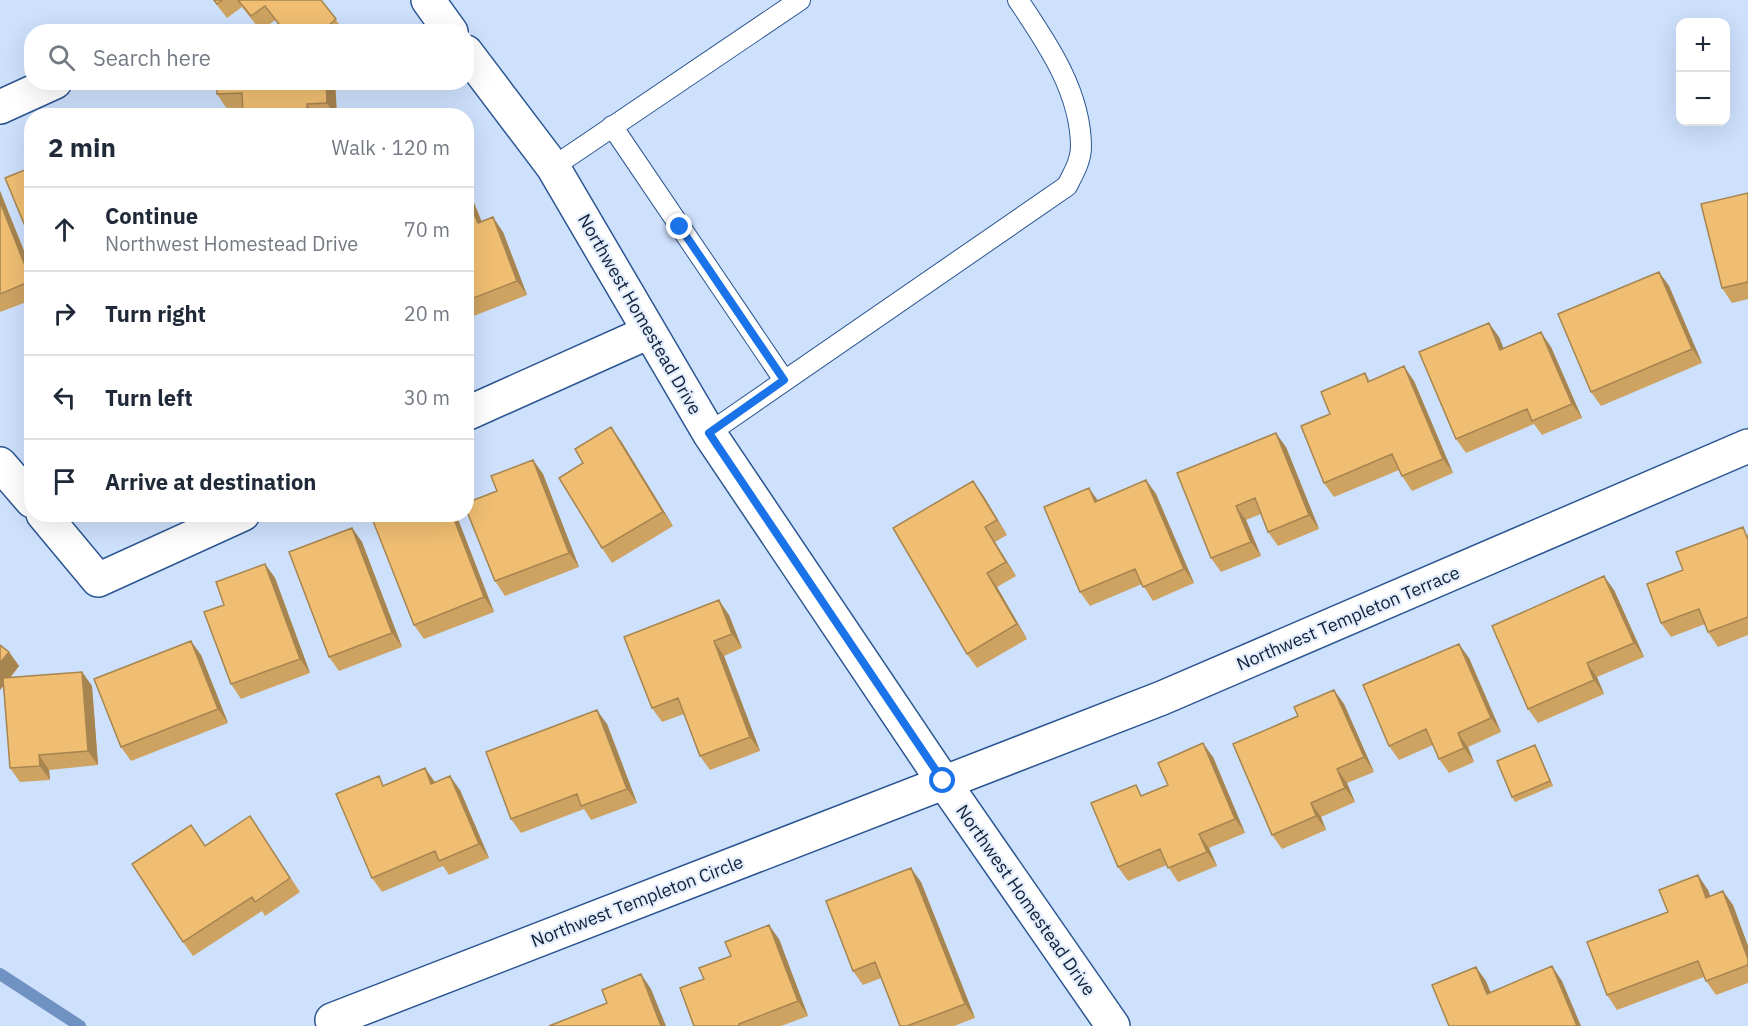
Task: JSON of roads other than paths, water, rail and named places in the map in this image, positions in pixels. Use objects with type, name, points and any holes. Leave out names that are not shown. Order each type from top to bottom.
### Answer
[{"type":"street","points":[[428,0],[445,24]]},
{"type":"street","name":"Northwest Homestead Drive","points":[[474,62],[553,166],[709,433],[943,781],[1113,1026]]},
{"type":"street","points":[[0,106],[37,90]]},
{"type":"street","points":[[474,410],[649,332]]},
{"type":"street","name":"Northwest Templeton Terrace","points":[[943,781],[1162,698],[1748,446]]},
{"type":"street","points":[[0,464],[24,492]]},
{"type":"street","points":[[50,522],[98,580],[225,522]]},
{"type":"street","name":"Northwest Templeton Circle","points":[[332,1020],[943,781]]},
{"type":"lane","points":[[553,166],[800,0]]},
{"type":"lane","points":[[709,433],[1067,186],[1076,168],[1081,148],[1076,116],[1056,56],[1018,0]]},
{"type":"lane","points":[[612,126],[784,380]]},
{"type":"waterway","points":[[0,974],[80,1026]]}]
